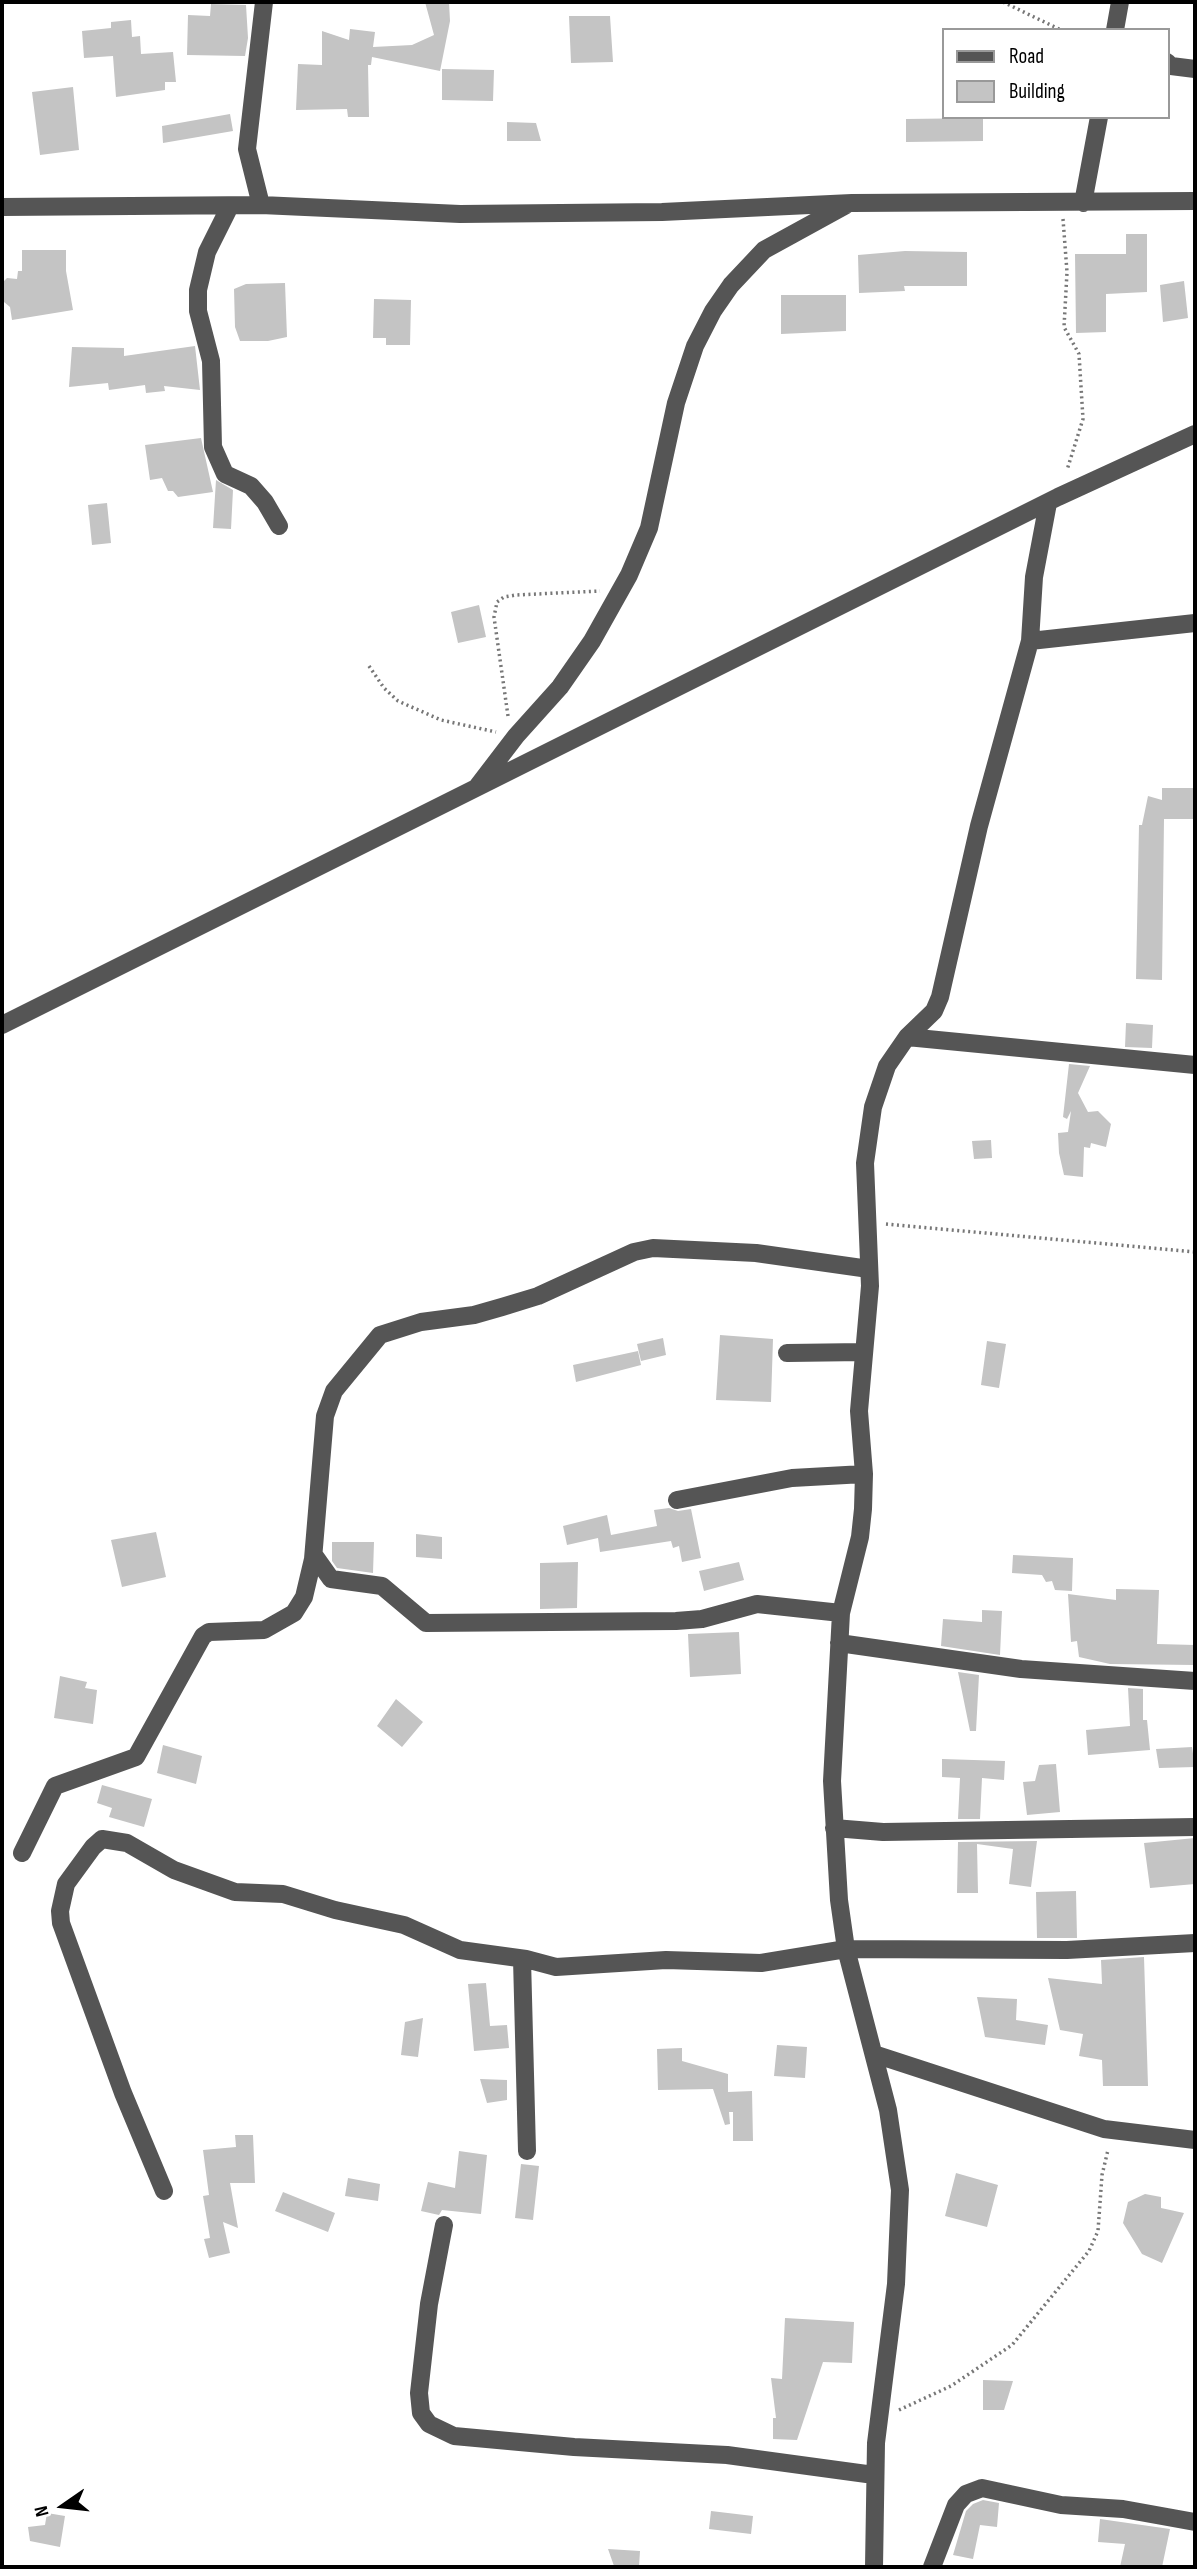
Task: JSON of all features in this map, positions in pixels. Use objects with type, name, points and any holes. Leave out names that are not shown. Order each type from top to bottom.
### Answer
[{"type":"street","points":[[261,205],[247,149],[264,2]]},
{"type":"street","points":[[1117,16],[1130,28]]},
{"type":"street","points":[[1169,64],[1195,69]]},
{"type":"street","points":[[1083,203],[1099,119]]},
{"type":"street","points":[[2,207],[261,205],[460,214],[662,212],[852,203],[1195,201]]},
{"type":"street","points":[[474,790],[513,735],[560,687],[592,641],[622,587],[649,528],[676,403],[695,346],[713,311],[731,285],[764,250],[852,203]]},
{"type":"street","points":[[230,206],[207,252],[198,290],[198,311],[211,361],[213,447],[225,474],[251,486],[265,502],[279,526]]},
{"type":"street","points":[[2,1025],[1053,500],[1195,434]]},
{"type":"street","points":[[874,2567],[874,2475],[896,2284],[900,2190],[888,2110],[846,1949],[834,1828],[833,1725],[841,1613],[860,1537],[864,1474],[859,1411],[869,1269],[865,1163],[873,1107],[887,1066],[907,1037],[934,1011],[940,997],[979,826],[1030,641],[1034,577],[1053,500]]},
{"type":"street","points":[[1030,641],[1195,623]]},
{"type":"street","points":[[907,1037],[1195,1065]]},
{"type":"street","points":[[22,1853],[55,1786],[136,1757],[203,1636],[209,1633],[264,1630],[294,1613],[304,1597],[314,1555],[325,1416],[334,1391],[380,1335],[421,1322],[474,1315],[538,1296],[634,1252],[653,1248],[756,1253],[869,1269]]},
{"type":"street","points":[[787,1353],[864,1352]]},
{"type":"street","points":[[677,1500],[792,1478],[864,1474]]},
{"type":"street","points":[[314,1555],[335,1581],[382,1586],[426,1623],[676,1621],[702,1619],[757,1604],[841,1613]]},
{"type":"street","points":[[839,1643],[1021,1669],[1195,1681]]},
{"type":"street","points":[[834,1828],[909,1832],[1195,1827]]},
{"type":"street","points":[[163,2191],[123,2094],[61,1923],[60,1911],[66,1884],[97,1842],[107,1839],[127,1843],[174,1870],[235,1892],[283,1894],[335,1910],[404,1925],[460,1950],[556,1967],[666,1960],[761,1963],[846,1949],[1067,1950],[1195,1943]]},
{"type":"street","points":[[522,1959],[527,2151]]},
{"type":"street","points":[[874,2054],[1112,2131],[1195,2140]]},
{"type":"street","points":[[444,2225],[429,2304],[419,2393],[421,2413],[429,2424],[454,2436],[574,2447],[727,2455],[874,2475]]},
{"type":"street","points":[[932,2567],[956,2505],[966,2494],[982,2488],[1061,2505],[1123,2509],[1195,2522]]},
{"type":"path","points":[[1003,2],[1057,28]]},
{"type":"path","points":[[1053,500],[1083,419],[1079,354],[1064,327],[1067,272],[1061,203]]},
{"type":"path","points":[[369,666],[384,688],[398,701],[440,720],[513,735],[494,617],[497,602],[504,597],[516,595],[573,594],[622,587]]},
{"type":"path","points":[[866,1223],[1195,1252]]},
{"type":"path","points":[[879,2420],[951,2386],[1012,2345],[1089,2251],[1098,2231],[1102,2175],[1112,2131]]},
{"type":"building","points":[[425,2],[449,2],[450,21],[440,71],[372,57],[371,65],[368,65],[369,117],[348,117],[347,109],[296,110],[298,64],[322,65],[322,31],[349,40],[350,29],[375,32],[373,47],[412,45],[434,35]]},
{"type":"building","points":[[211,4],[246,5],[248,38],[245,56],[187,55],[188,15],[210,16]]},
{"type":"building","points":[[569,16],[610,16],[613,62],[571,63]]},
{"type":"building","points":[[131,20],[132,37],[140,36],[141,54],[173,52],[176,82],[165,82],[165,90],[116,97],[113,56],[84,58],[82,31],[111,28],[111,22]]},
{"type":"building","points":[[442,69],[494,70],[493,101],[442,100]]},
{"type":"building","points":[[73,87],[79,150],[40,155],[32,92]]},
{"type":"building","points":[[230,114],[233,131],[163,143],[162,126]]},
{"type":"building","points":[[906,119],[983,119],[983,141],[906,142]]},
{"type":"building","points":[[507,122],[536,123],[541,141],[507,141]]},
{"type":"building","points":[[1126,234],[1147,234],[1147,292],[1106,294],[1106,332],[1076,333],[1075,254],[1126,254]]},
{"type":"building","points":[[22,250],[66,250],[66,271],[73,310],[12,320],[10,307],[4,302],[2,295],[2,283],[7,278],[17,279],[18,271],[22,271]]},
{"type":"building","points":[[905,251],[967,252],[967,286],[904,286],[905,291],[859,293],[858,255]]},
{"type":"building","points":[[1184,281],[1188,318],[1163,322],[1160,285]]},
{"type":"building","points":[[285,283],[287,337],[268,341],[240,341],[235,327],[234,289],[246,284]]},
{"type":"building","points":[[781,295],[846,295],[846,331],[781,334]]},
{"type":"building","points":[[374,299],[411,300],[410,345],[386,345],[386,338],[373,338]]},
{"type":"building","points":[[195,346],[200,390],[164,386],[165,391],[146,393],[145,385],[109,390],[108,383],[69,387],[72,347],[124,348],[124,356]]},
{"type":"building","points":[[201,438],[213,492],[178,497],[173,491],[168,491],[162,478],[150,480],[145,445]]},
{"type":"building","points":[[216,480],[233,490],[231,529],[213,528]]},
{"type":"building","points":[[107,503],[111,543],[92,545],[88,505]]},
{"type":"building","points":[[479,605],[486,637],[458,643],[451,612]]},
{"type":"building","points":[[1162,788],[1195,788],[1195,819],[1164,819],[1162,980],[1136,979],[1139,825],[1142,825],[1148,796],[1162,800]]},
{"type":"building","points":[[1126,1023],[1153,1025],[1152,1048],[1125,1047]]},
{"type":"building","points":[[1069,1064],[1090,1066],[1078,1093],[1088,1112],[1098,1111],[1111,1124],[1106,1147],[1091,1143],[1090,1148],[1084,1147],[1083,1177],[1064,1175],[1059,1153],[1058,1133],[1068,1132],[1071,1111],[1067,1119],[1063,1117]]},
{"type":"building","points":[[991,1140],[992,1158],[974,1159],[972,1141]]},
{"type":"building","points":[[720,1335],[773,1339],[771,1402],[716,1400]]},
{"type":"building","points":[[663,1338],[666,1355],[641,1361],[637,1344]]},
{"type":"building","points":[[987,1341],[1006,1344],[999,1388],[981,1385]]},
{"type":"building","points":[[638,1351],[641,1365],[576,1382],[573,1365]]},
{"type":"building","points":[[669,1508],[678,1511],[691,1509],[701,1558],[682,1562],[679,1546],[673,1548],[671,1541],[600,1552],[598,1538],[567,1545],[563,1526],[607,1515],[611,1535],[657,1526],[654,1510]]},
{"type":"building","points":[[156,1532],[166,1577],[122,1587],[111,1540]]},
{"type":"building","points":[[416,1534],[442,1537],[442,1559],[416,1557]]},
{"type":"building","points":[[332,1542],[374,1542],[373,1573],[337,1568],[332,1561]]},
{"type":"building","points":[[1013,1555],[1073,1558],[1072,1591],[1055,1590],[1052,1581],[1046,1582],[1042,1575],[1012,1573]]},
{"type":"building","points":[[578,1562],[577,1608],[540,1609],[540,1563]]},
{"type":"building","points":[[739,1562],[744,1580],[704,1591],[699,1571]]},
{"type":"building","points":[[1116,1589],[1159,1590],[1157,1644],[1195,1645],[1195,1665],[1110,1664],[1079,1657],[1077,1641],[1071,1642],[1068,1594],[1116,1600]]},
{"type":"building","points":[[982,1610],[1002,1611],[1000,1655],[941,1646],[943,1619],[982,1622]]},
{"type":"building","points":[[739,1632],[741,1674],[690,1677],[688,1634]]},
{"type":"building","points":[[958,1672],[979,1675],[976,1731],[970,1731]]},
{"type":"building","points":[[60,1676],[87,1682],[85,1688],[97,1690],[93,1724],[54,1718]]},
{"type":"building","points":[[1128,1688],[1143,1689],[1143,1720],[1147,1720],[1150,1750],[1088,1755],[1086,1730],[1130,1726]]},
{"type":"building","points":[[396,1699],[423,1722],[402,1747],[377,1726]]},
{"type":"building","points":[[163,1745],[202,1756],[196,1784],[157,1773]]},
{"type":"building","points":[[1192,1747],[1195,1767],[1159,1768],[1156,1749]]},
{"type":"building","points":[[942,1759],[1005,1761],[1004,1780],[982,1778],[980,1819],[958,1819],[960,1778],[942,1777]]},
{"type":"building","points":[[1056,1764],[1060,1812],[1027,1815],[1023,1782],[1035,1781],[1039,1765]]},
{"type":"building","points":[[102,1785],[152,1799],[144,1827],[109,1817],[112,1808],[97,1803]]},
{"type":"building","points":[[1195,1838],[1195,1884],[1150,1888],[1144,1843]]},
{"type":"building","points":[[1037,1841],[1031,1887],[1009,1884],[1013,1849],[977,1844],[978,1893],[957,1893],[958,1842]]},
{"type":"building","points":[[1076,1891],[1077,1938],[1037,1938],[1036,1892]]},
{"type":"building","points":[[1144,1957],[1148,2086],[1103,2086],[1102,2060],[1079,2056],[1083,2034],[1060,2030],[1048,1978],[1102,1984],[1101,1960]]},
{"type":"building","points":[[486,1983],[490,2026],[507,2025],[509,2048],[474,2051],[468,1984]]},
{"type":"building","points":[[977,1997],[1017,1999],[1016,2020],[1048,2025],[1045,2045],[985,2037]]},
{"type":"building","points":[[423,2018],[418,2057],[401,2055],[405,2022]]},
{"type":"building","points":[[777,2045],[807,2047],[805,2078],[774,2076]]},
{"type":"building","points":[[682,2048],[682,2061],[728,2074],[728,2092],[752,2091],[753,2141],[733,2141],[733,2112],[729,2112],[730,2124],[725,2125],[713,2089],[658,2090],[657,2049]]},
{"type":"building","points":[[480,2079],[507,2080],[507,2100],[487,2103]]},
{"type":"building","points":[[235,2135],[253,2135],[255,2183],[230,2183],[238,2228],[223,2222],[230,2253],[209,2258],[204,2239],[210,2238],[203,2196],[209,2195],[203,2150],[236,2147]]},
{"type":"building","points":[[459,2151],[487,2155],[481,2214],[442,2210],[439,2215],[421,2211],[428,2182],[455,2188]]},
{"type":"building","points":[[521,2164],[539,2166],[533,2220],[515,2218]]},
{"type":"building","points":[[956,2173],[998,2185],[987,2227],[945,2216]]},
{"type":"building","points":[[348,2178],[380,2184],[378,2201],[345,2196]]},
{"type":"building","points":[[283,2192],[335,2213],[328,2232],[275,2211]]},
{"type":"building","points":[[1145,2194],[1161,2197],[1161,2208],[1184,2213],[1162,2263],[1142,2254],[1123,2223],[1128,2202]]},
{"type":"building","points":[[785,2318],[854,2322],[852,2363],[823,2362],[797,2440],[773,2439],[773,2418],[776,2418],[771,2378],[782,2379]]},
{"type":"building","points":[[983,2380],[1013,2381],[1004,2410],[983,2410]]},
{"type":"building","points":[[983,2500],[999,2503],[997,2527],[980,2525],[973,2559],[953,2555],[966,2511]]},
{"type":"building","points":[[711,2511],[753,2516],[751,2534],[709,2529]]},
{"type":"building","points":[[47,2513],[65,2516],[60,2547],[30,2541],[28,2527],[45,2525]]},
{"type":"building","points":[[1100,2519],[1170,2529],[1162,2567],[1120,2567],[1125,2544],[1098,2542]]},
{"type":"building","points":[[608,2549],[640,2551],[639,2567],[614,2566]]}]
